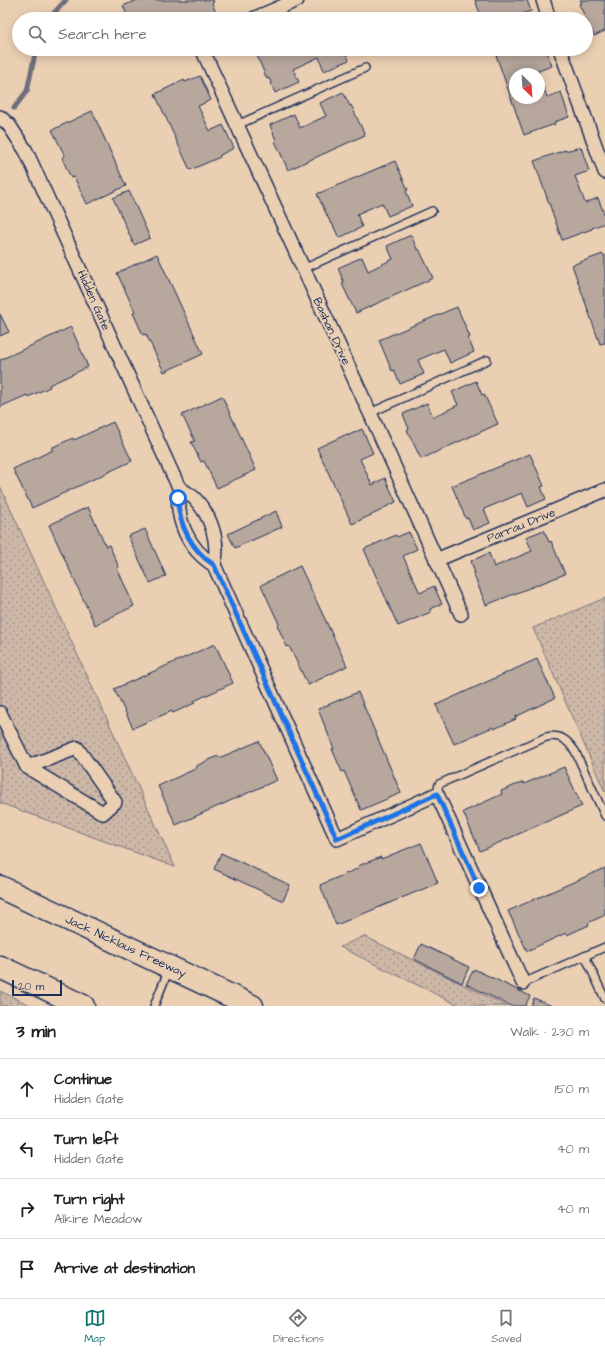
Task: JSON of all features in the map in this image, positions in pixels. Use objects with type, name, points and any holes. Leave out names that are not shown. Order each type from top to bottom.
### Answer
[{"type":"highway","name":"Jack Nicklaus Freeway","points":[[0,887],[252,1006]]},
{"type":"highway","points":[[0,967],[83,1006]]},
{"type":"street","points":[[269,12],[297,0]]},
{"type":"street","points":[[542,0],[547,12]]},
{"type":"street","name":"Bashan Drive","points":[[205,56],[370,413],[460,614]]},
{"type":"street","points":[[563,56],[600,144],[605,172]]},
{"type":"street","name":"Hidden Gate","points":[[0,117],[14,132],[26,151],[180,488],[178,508],[180,518],[186,532],[200,554],[214,565],[337,839],[437,794]]},
{"type":"street","name":"Hidden Gate","points":[[180,488],[187,492],[196,501],[210,522],[215,536],[217,555],[214,565]]},
{"type":"street","name":"Parrau Drive","points":[[436,560],[605,490]]},
{"type":"street","points":[[0,714],[27,767],[103,813],[115,802],[77,748],[27,767]]},
{"type":"street","points":[[437,794],[523,983]]},
{"type":"lane","points":[[237,125],[365,68]]},
{"type":"lane","points":[[303,269],[432,211]]},
{"type":"lane","points":[[370,413],[487,360]]},
{"type":"lane","points":[[437,794],[439,784],[546,737],[555,735],[564,738],[570,743],[575,751],[605,816]]},
{"type":"lane","points":[[523,983],[605,947]]},
{"type":"lane","points":[[585,956],[605,999]]},
{"type":"lane","points":[[154,1006],[170,967]]},
{"type":"shaded area","points":[[0,486],[175,867],[0,803]]},
{"type":"shaded area","points":[[605,598],[605,792],[533,628]]},
{"type":"shaded area","points":[[364,936],[507,1006],[460,1006],[340,947]]},
{"type":"shaded area","points":[[0,991],[32,1006],[0,1006]]},
{"type":"building","points":[[137,0],[213,0],[214,2],[212,3],[216,12],[126,12],[123,6]]},
{"type":"building","points":[[475,0],[527,0],[531,11],[528,12],[479,12]]},
{"type":"building","points":[[580,0],[605,0],[605,31],[594,36],[593,12],[583,12],[579,4],[582,3]]},
{"type":"building","points":[[257,56],[347,56],[349,60],[324,71],[319,57],[293,69],[299,82],[275,93],[269,78],[267,79]]},
{"type":"building","points":[[496,56],[548,56],[552,66],[545,68],[509,68],[509,92]]},
{"type":"building","points":[[200,76],[211,100],[198,106],[210,131],[223,125],[234,148],[220,155],[220,157],[190,170],[155,94],[184,80],[185,82]]},
{"type":"building","points":[[343,92],[350,106],[351,105],[365,135],[288,170],[275,141],[276,140],[270,125],[294,114],[300,128],[326,116],[320,103]]},
{"type":"building","points":[[545,92],[547,97],[561,92],[569,117],[554,122],[555,124],[524,135],[513,104],[545,104]]},
{"type":"building","points":[[92,111],[126,186],[87,204],[74,177],[71,178],[62,158],[65,156],[52,130]]},
{"type":"building","points":[[581,147],[589,171],[575,176],[585,203],[598,198],[605,216],[605,223],[562,240],[534,161],[565,150]]},
{"type":"building","points":[[395,161],[408,190],[406,191],[412,206],[388,216],[382,203],[357,214],[362,227],[339,238],[317,194]]},
{"type":"building","points":[[129,191],[150,238],[134,245],[113,198]]},
{"type":"building","points":[[411,235],[433,278],[356,313],[342,284],[344,283],[338,268],[362,257],[368,271],[393,259],[387,246]]},
{"type":"building","points":[[157,254],[203,354],[164,372],[146,334],[143,335],[133,313],[135,312],[117,273]]},
{"type":"building","points":[[603,254],[604,256],[605,255],[605,343],[600,344],[572,265]]},
{"type":"building","points":[[457,307],[470,337],[468,338],[474,352],[450,363],[444,349],[418,360],[424,374],[400,384],[394,370],[392,371],[379,340]]},
{"type":"building","points":[[0,314],[9,332],[0,336]]},
{"type":"building","points":[[71,327],[88,367],[49,385],[50,387],[28,397],[27,395],[0,407],[0,360]]},
{"type":"building","points":[[476,381],[482,395],[484,394],[498,424],[421,459],[407,430],[409,429],[403,414],[427,403],[433,417],[458,405],[452,392]]},
{"type":"building","points":[[222,396],[256,470],[217,488],[204,461],[201,462],[191,442],[195,441],[182,415]]},
{"type":"building","points":[[113,422],[132,461],[32,508],[13,469],[53,450],[51,448],[73,438],[74,440]]},
{"type":"building","points":[[362,429],[373,453],[360,459],[372,485],[385,478],[396,502],[352,524],[317,448],[347,434],[347,436]]},
{"type":"building","points":[[530,454],[544,486],[541,487],[546,499],[528,507],[522,493],[484,509],[490,523],[473,530],[468,518],[466,519],[452,486]]},
{"type":"building","points":[[88,507],[106,546],[109,545],[119,567],[117,568],[134,606],[95,625],[49,525]]},
{"type":"building","points":[[276,511],[282,527],[235,548],[228,534]]},
{"type":"building","points":[[145,529],[166,576],[150,583],[128,536]]},
{"type":"building","points":[[544,530],[549,542],[551,541],[565,574],[486,605],[473,573],[475,573],[471,561],[489,553],[494,567],[532,551],[526,537]]},
{"type":"building","points":[[409,532],[417,549],[403,556],[420,593],[434,586],[442,604],[430,609],[431,612],[398,626],[364,549],[396,535],[397,537]]},
{"type":"building","points":[[300,566],[347,666],[308,685],[289,646],[287,647],[277,625],[279,624],[261,585]]},
{"type":"building","points":[[215,644],[233,683],[194,701],[195,703],[173,713],[172,711],[133,728],[114,689]]},
{"type":"building","points":[[537,659],[555,698],[515,717],[516,719],[454,744],[436,705]]},
{"type":"building","points":[[358,692],[401,793],[361,810],[344,771],[342,772],[332,749],[334,749],[318,709]]},
{"type":"building","points":[[259,741],[277,780],[176,825],[158,786],[197,768],[196,766],[218,756],[219,758]]},
{"type":"building","points":[[564,767],[582,806],[480,851],[463,812],[502,794],[501,791],[523,782],[524,784]]},
{"type":"building","points":[[421,843],[438,883],[336,925],[320,885],[359,868],[358,866],[381,857],[381,859]]},
{"type":"building","points":[[221,853],[290,885],[283,901],[214,869]]},
{"type":"building","points":[[605,868],[605,915],[588,923],[589,925],[567,935],[566,933],[527,951],[508,911]]},
{"type":"building","points":[[421,944],[469,967],[462,983],[414,959]]},
{"type":"building","points":[[474,969],[530,996],[525,1006],[511,1006],[466,984]]},
{"type":"building","points":[[534,998],[552,1006],[531,1006]]},
{"type":"waterway","points":[[55,12],[66,0]]},
{"type":"waterway","points":[[14,108],[27,91],[35,56]]},
{"type":"route","points":[[178,498],[180,518],[186,532],[194,547],[206,560],[214,565],[337,839],[437,794],[479,888]]}]
